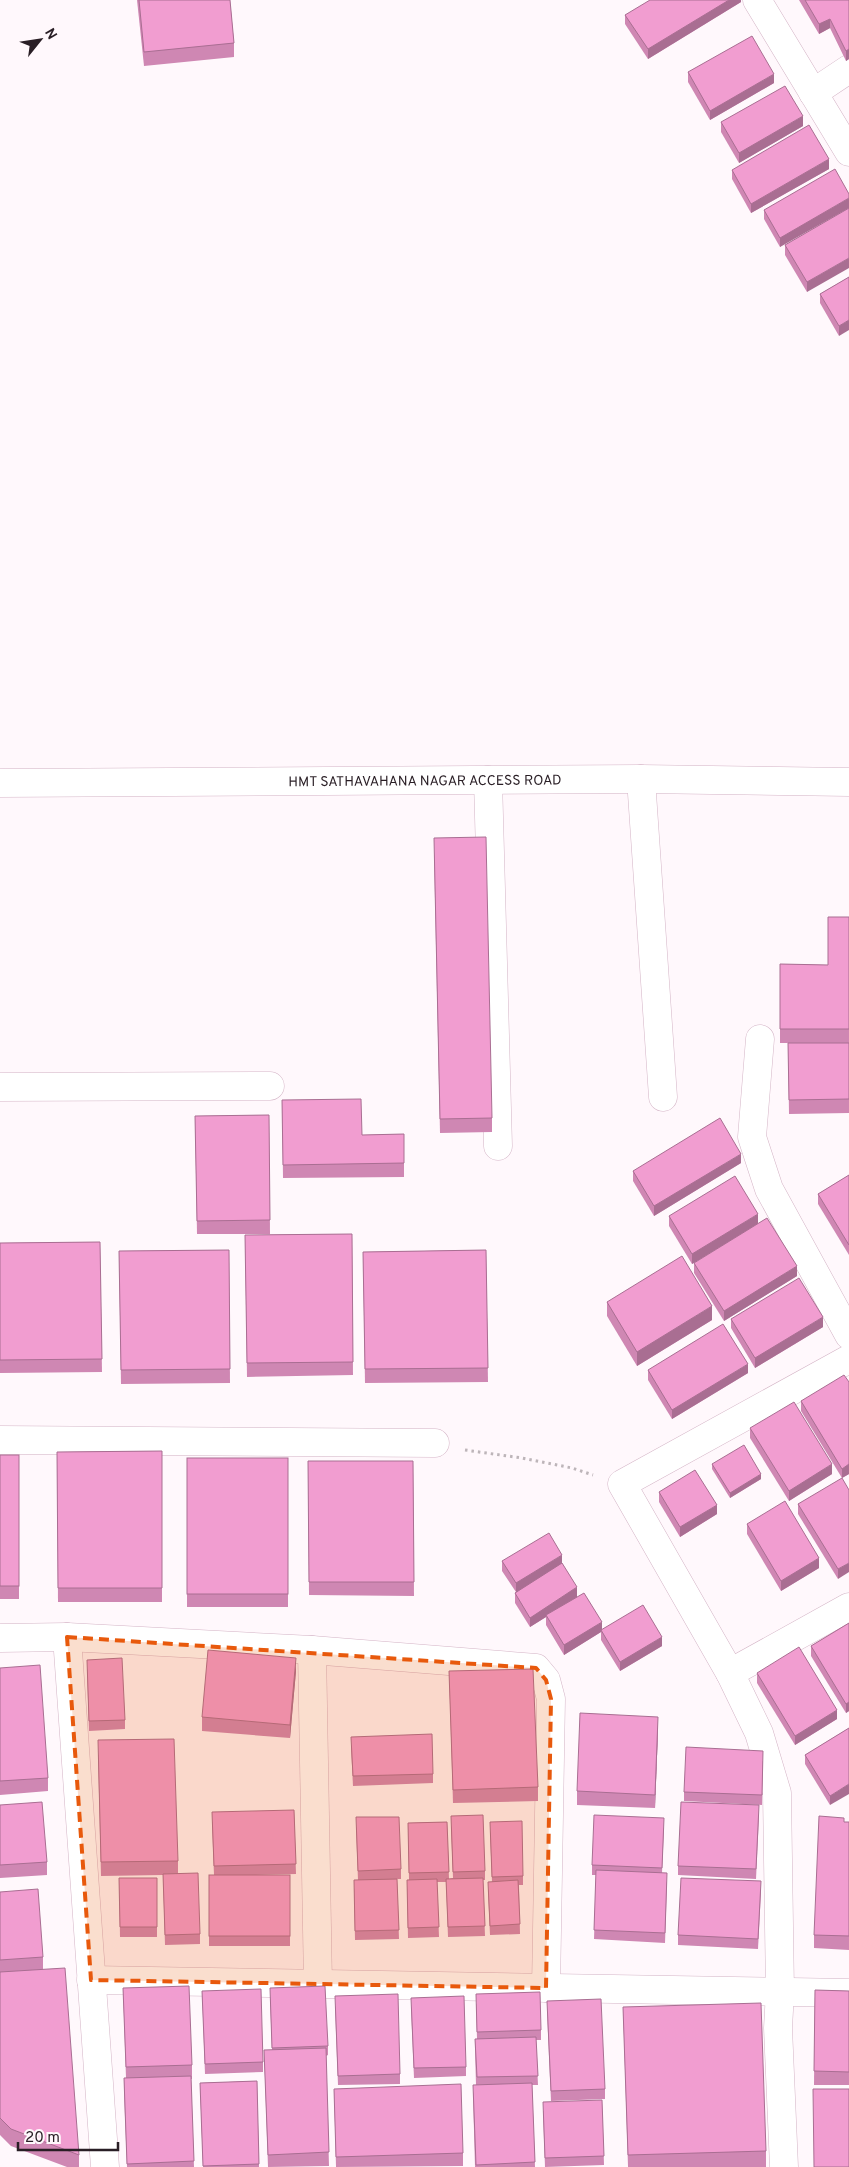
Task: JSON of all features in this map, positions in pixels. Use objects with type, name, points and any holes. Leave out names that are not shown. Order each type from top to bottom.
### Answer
[{"type":"street","points":[[757,0],[849,152]]},
{"type":"street","points":[[813,92],[849,69]]},
{"type":"street","points":[[641,779],[663,1096]]},
{"type":"street","name":"HMT SATHAVAHANA NAGAR ACCESS ROAD","points":[[0,783],[641,779],[849,782]]},
{"type":"street","points":[[488,780],[498,1146]]},
{"type":"street","points":[[760,1040],[752,1137],[769,1189],[849,1335]]},
{"type":"street","points":[[0,1087],[270,1086]]},
{"type":"street","points":[[784,2167],[778,2028],[780,1992],[777,1793],[759,1733],[730,1673],[622,1484],[849,1359]]},
{"type":"street","points":[[0,1440],[435,1442]]},
{"type":"street","points":[[730,1673],[849,1607]]},
{"type":"street","points":[[0,1638],[67,1637],[312,1650],[536,1668],[546,1680],[551,1699],[546,1988]]},
{"type":"street","points":[[67,1637],[105,2167]]},
{"type":"street","points":[[312,1650],[318,1984]]},
{"type":"street","points":[[91,1980],[849,1993]]},
{"type":"path","points":[[435,1442],[479,1453],[522,1458],[572,1468],[622,1484]]},
{"type":"highlighted area","points":[[67,1637],[536,1668],[546,1680],[551,1699],[546,1988],[91,1980]]},
{"type":"building","points":[[139,0],[230,0],[234,43],[144,52]]},
{"type":"building","points":[[650,0],[729,0],[648,49],[625,15]]},
{"type":"building","points":[[805,0],[849,0],[849,49],[846,51],[830,19],[819,24]]},
{"type":"building","points":[[752,36],[774,74],[710,111],[688,72]]},
{"type":"building","points":[[785,86],[803,116],[739,153],[721,122]]},
{"type":"building","points":[[809,125],[829,159],[751,204],[732,170]]},
{"type":"building","points":[[835,169],[849,194],[849,198],[780,238],[764,210]]},
{"type":"building","points":[[849,208],[849,258],[807,282],[785,245]]},
{"type":"building","points":[[849,277],[849,320],[839,326],[820,294]]},
{"type":"building","points":[[486,837],[492,1118],[440,1119],[434,838]]},
{"type":"building","points":[[828,917],[849,917],[849,1029],[780,1029],[780,964],[828,965]]},
{"type":"building","points":[[788,1043],[849,1043],[849,1099],[789,1100]]},
{"type":"building","points":[[361,1099],[362,1135],[404,1134],[404,1163],[283,1165],[282,1100]]},
{"type":"building","points":[[269,1115],[270,1220],[197,1221],[195,1116]]},
{"type":"building","points":[[720,1118],[741,1154],[654,1206],[633,1171]]},
{"type":"building","points":[[849,1175],[849,1245],[818,1194]]},
{"type":"building","points":[[735,1176],[758,1214],[692,1254],[669,1216]]},
{"type":"building","points":[[767,1218],[797,1266],[724,1311],[694,1263]]},
{"type":"building","points":[[352,1234],[353,1362],[247,1363],[245,1235]]},
{"type":"building","points":[[100,1242],[102,1359],[0,1360],[0,1243]]},
{"type":"building","points":[[229,1250],[230,1369],[121,1370],[119,1251]]},
{"type":"building","points":[[486,1250],[488,1368],[365,1369],[363,1252]]},
{"type":"building","points":[[682,1256],[712,1306],[637,1352],[607,1302]]},
{"type":"building","points":[[799,1278],[823,1317],[755,1358],[731,1319]]},
{"type":"building","points":[[723,1324],[748,1364],[672,1410],[648,1370]]},
{"type":"building","points":[[844,1375],[849,1382],[849,1464],[842,1469],[801,1401]]},
{"type":"building","points":[[794,1402],[832,1464],[789,1491],[750,1428]]},
{"type":"building","points":[[744,1445],[761,1474],[730,1493],[712,1464]]},
{"type":"building","points":[[162,1451],[162,1588],[58,1588],[57,1452]]},
{"type":"building","points":[[0,1455],[19,1455],[19,1586],[0,1586]]},
{"type":"building","points":[[187,1458],[288,1458],[288,1594],[187,1594]]},
{"type":"building","points":[[308,1461],[413,1461],[414,1582],[309,1582]]},
{"type":"building","points":[[695,1470],[717,1505],[680,1527],[659,1492]]},
{"type":"building","points":[[842,1478],[849,1490],[849,1563],[838,1569],[798,1504]]},
{"type":"building","points":[[785,1501],[819,1558],[781,1581],[747,1524]]},
{"type":"building","points":[[549,1533],[562,1555],[516,1583],[502,1561]]},
{"type":"building","points":[[562,1563],[577,1587],[530,1618],[515,1593]]},
{"type":"building","points":[[584,1593],[602,1622],[564,1645],[546,1615]]},
{"type":"building","points":[[643,1605],[662,1637],[620,1662],[601,1630]]},
{"type":"building","points":[[849,1623],[849,1702],[846,1704],[811,1646]]},
{"type":"building","points":[[799,1647],[837,1710],[795,1736],[757,1673]]},
{"type":"building","points":[[208,1650],[296,1658],[290,1725],[202,1717]]},
{"type":"building","points":[[122,1658],[125,1720],[89,1721],[87,1660]]},
{"type":"building","points":[[40,1665],[48,1778],[0,1781],[0,1668]]},
{"type":"building","points":[[533,1669],[538,1787],[453,1790],[449,1671]]},
{"type":"building","points":[[580,1713],[658,1717],[655,1795],[577,1791]]},
{"type":"building","points":[[849,1728],[849,1784],[830,1796],[805,1755]]},
{"type":"building","points":[[432,1734],[433,1774],[353,1776],[351,1737]]},
{"type":"building","points":[[174,1739],[178,1861],[101,1862],[98,1740]]},
{"type":"building","points":[[686,1747],[763,1751],[762,1795],[684,1792]]},
{"type":"building","points":[[42,1802],[47,1862],[0,1865],[0,1805]]},
{"type":"building","points":[[681,1802],[759,1805],[756,1869],[678,1866]]},
{"type":"building","points":[[294,1810],[296,1864],[214,1866],[212,1812]]},
{"type":"building","points":[[483,1815],[485,1871],[453,1872],[451,1816]]},
{"type":"building","points":[[594,1815],[664,1818],[662,1868],[592,1865]]},
{"type":"building","points":[[819,1816],[844,1818],[844,1822],[849,1822],[849,1936],[814,1935]]},
{"type":"building","points":[[356,1817],[399,1817],[401,1869],[358,1871]]},
{"type":"building","points":[[522,1821],[523,1876],[492,1877],[490,1822]]},
{"type":"building","points":[[447,1822],[449,1872],[409,1873],[408,1823]]},
{"type":"building","points":[[596,1870],[667,1873],[665,1933],[594,1930]]},
{"type":"building","points":[[198,1873],[200,1934],[165,1935],[163,1874]]},
{"type":"building","points":[[209,1875],[290,1875],[290,1936],[209,1936]]},
{"type":"building","points":[[119,1878],[157,1878],[157,1927],[120,1927]]},
{"type":"building","points":[[483,1878],[485,1926],[448,1927],[446,1879]]},
{"type":"building","points":[[681,1878],[761,1881],[758,1939],[678,1935]]},
{"type":"building","points":[[397,1879],[399,1930],[355,1931],[354,1880]]},
{"type":"building","points":[[437,1879],[439,1927],[408,1928],[407,1880]]},
{"type":"building","points":[[518,1880],[520,1924],[490,1926],[488,1882]]},
{"type":"building","points":[[38,1889],[43,1957],[0,1960],[0,1892]]},
{"type":"building","points":[[65,1968],[79,2155],[11,2129],[0,2118],[0,1972]]},
{"type":"building","points":[[189,1986],[192,2065],[126,2067],[123,1988]]},
{"type":"building","points":[[325,1986],[328,2046],[272,2048],[270,1988]]},
{"type":"building","points":[[261,1989],[263,2062],[205,2064],[202,1991]]},
{"type":"building","points":[[815,1990],[849,1991],[849,2072],[814,2071]]},
{"type":"building","points":[[540,1992],[541,2030],[477,2032],[476,1994]]},
{"type":"building","points":[[398,1994],[400,2074],[338,2076],[335,1996]]},
{"type":"building","points":[[464,1996],[466,2067],[414,2068],[411,1998]]},
{"type":"building","points":[[601,1999],[605,2089],[551,2091],[547,2001]]},
{"type":"building","points":[[761,2003],[766,2151],[628,2155],[623,2007]]},
{"type":"building","points":[[536,2037],[538,2076],[477,2077],[475,2039]]},
{"type":"building","points":[[326,2048],[329,2152],[268,2155],[264,2050]]},
{"type":"building","points":[[191,2076],[194,2161],[127,2164],[124,2078]]},
{"type":"building","points":[[257,2081],[259,2164],[203,2166],[200,2083]]},
{"type":"building","points":[[532,2083],[535,2162],[476,2165],[473,2085]]},
{"type":"building","points":[[461,2084],[463,2153],[336,2157],[334,2089]]},
{"type":"building","points":[[813,2089],[849,2089],[849,2167],[814,2167]]},
{"type":"building","points":[[602,2100],[604,2156],[545,2158],[543,2102]]}]
